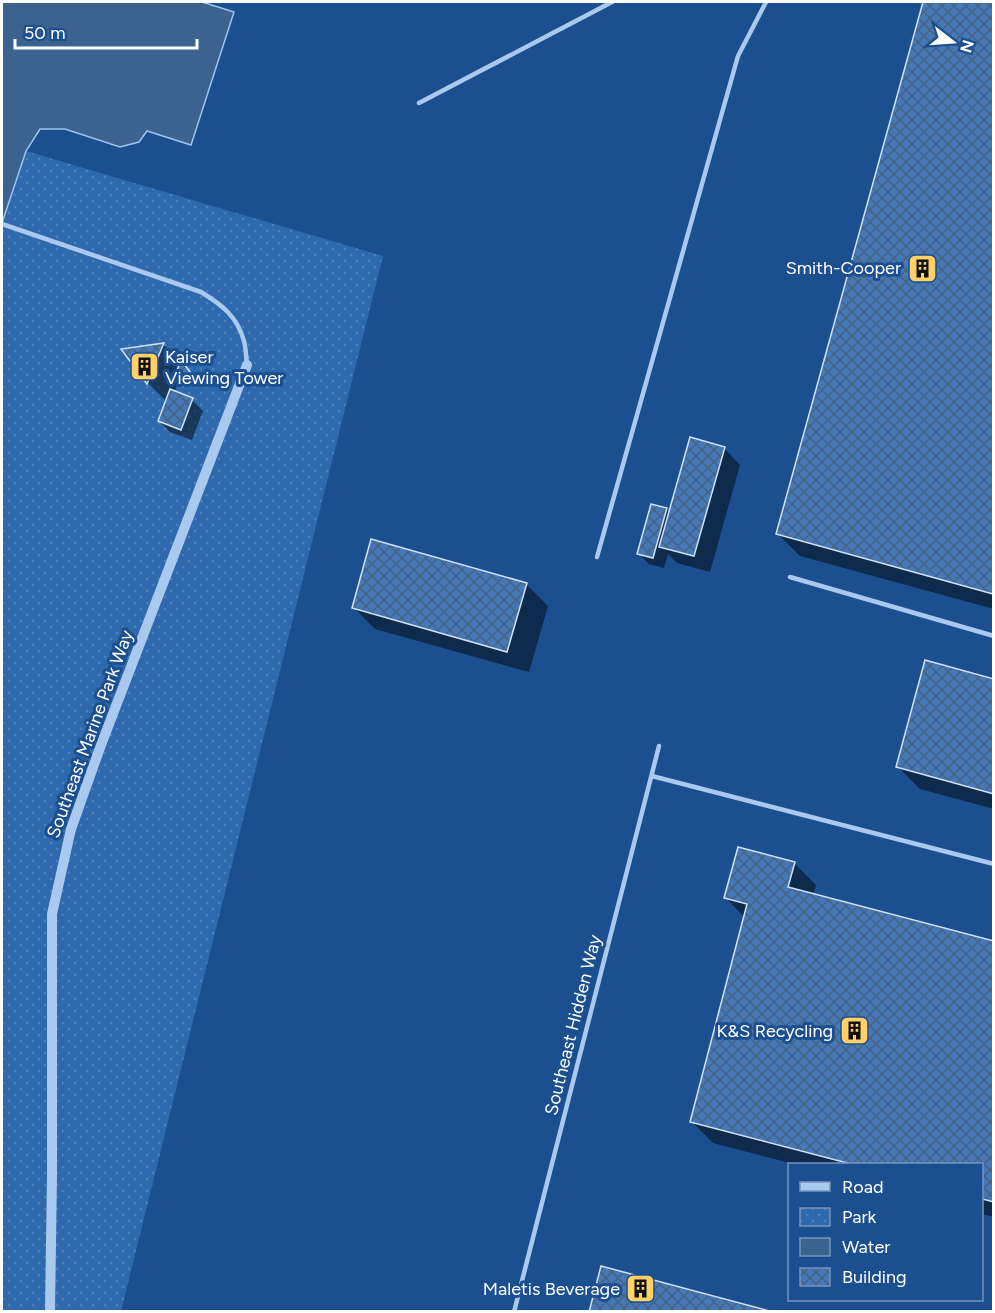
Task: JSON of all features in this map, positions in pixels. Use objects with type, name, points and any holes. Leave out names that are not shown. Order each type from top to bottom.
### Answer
[{"type":"street","name":"Southeast Marine Park Way","points":[[50,1311],[52,914],[71,829],[246,365]]},
{"type":"lane","points":[[419,103],[612,2]]},
{"type":"lane","points":[[597,557],[738,56],[766,2]]},
{"type":"lane","points":[[2,224],[201,292],[220,304],[235,321],[245,342],[246,365]]},
{"type":"lane","points":[[790,577],[993,636]]},
{"type":"lane","name":"Southeast Hidden Way","points":[[514,1311],[660,746]]},
{"type":"lane","points":[[652,776],[993,864]]},
{"type":"green space","points":[[26,151],[383,256],[121,1311],[2,1312],[2,224]]},
{"type":"water","points":[[2,2],[202,2],[234,12],[191,145],[147,131],[139,142],[120,147],[65,129],[40,129],[26,151],[2,223]]},
{"type":"building","name":"Smith-Cooper","points":[[923,2],[994,2],[993,594],[776,534]]},
{"type":"building","name":"Kaiser Viewing Tower","points":[[164,343],[161,350],[147,384],[121,349]]},
{"type":"building","points":[[181,360],[194,377],[172,383]]},
{"type":"building","points":[[170,389],[193,398],[181,430],[158,421]]},
{"type":"building","points":[[690,437],[725,447],[694,556],[659,547]]},
{"type":"building","points":[[651,504],[667,508],[653,558],[637,554]]},
{"type":"building","points":[[371,539],[527,583],[507,652],[352,608]]},
{"type":"building","points":[[925,660],[994,679],[994,794],[896,767]]},
{"type":"building","name":"K&S Recycling","points":[[738,847],[795,862],[788,887],[994,941],[994,1202],[983,1199],[983,1163],[847,1163],[690,1122],[747,904],[724,898]]},
{"type":"building","name":"Maletis Beverage","points":[[601,1266],[773,1312],[589,1312]]},
{"type":"place","name":"Smith-Cooper","points":[[922,268]]},
{"type":"place","name":"Kaiser Viewing Tower","points":[[144,367]]},
{"type":"place","name":"K&S Recycling","points":[[854,1031]]},
{"type":"place","name":"Maletis Beverage","points":[[641,1289]]}]
